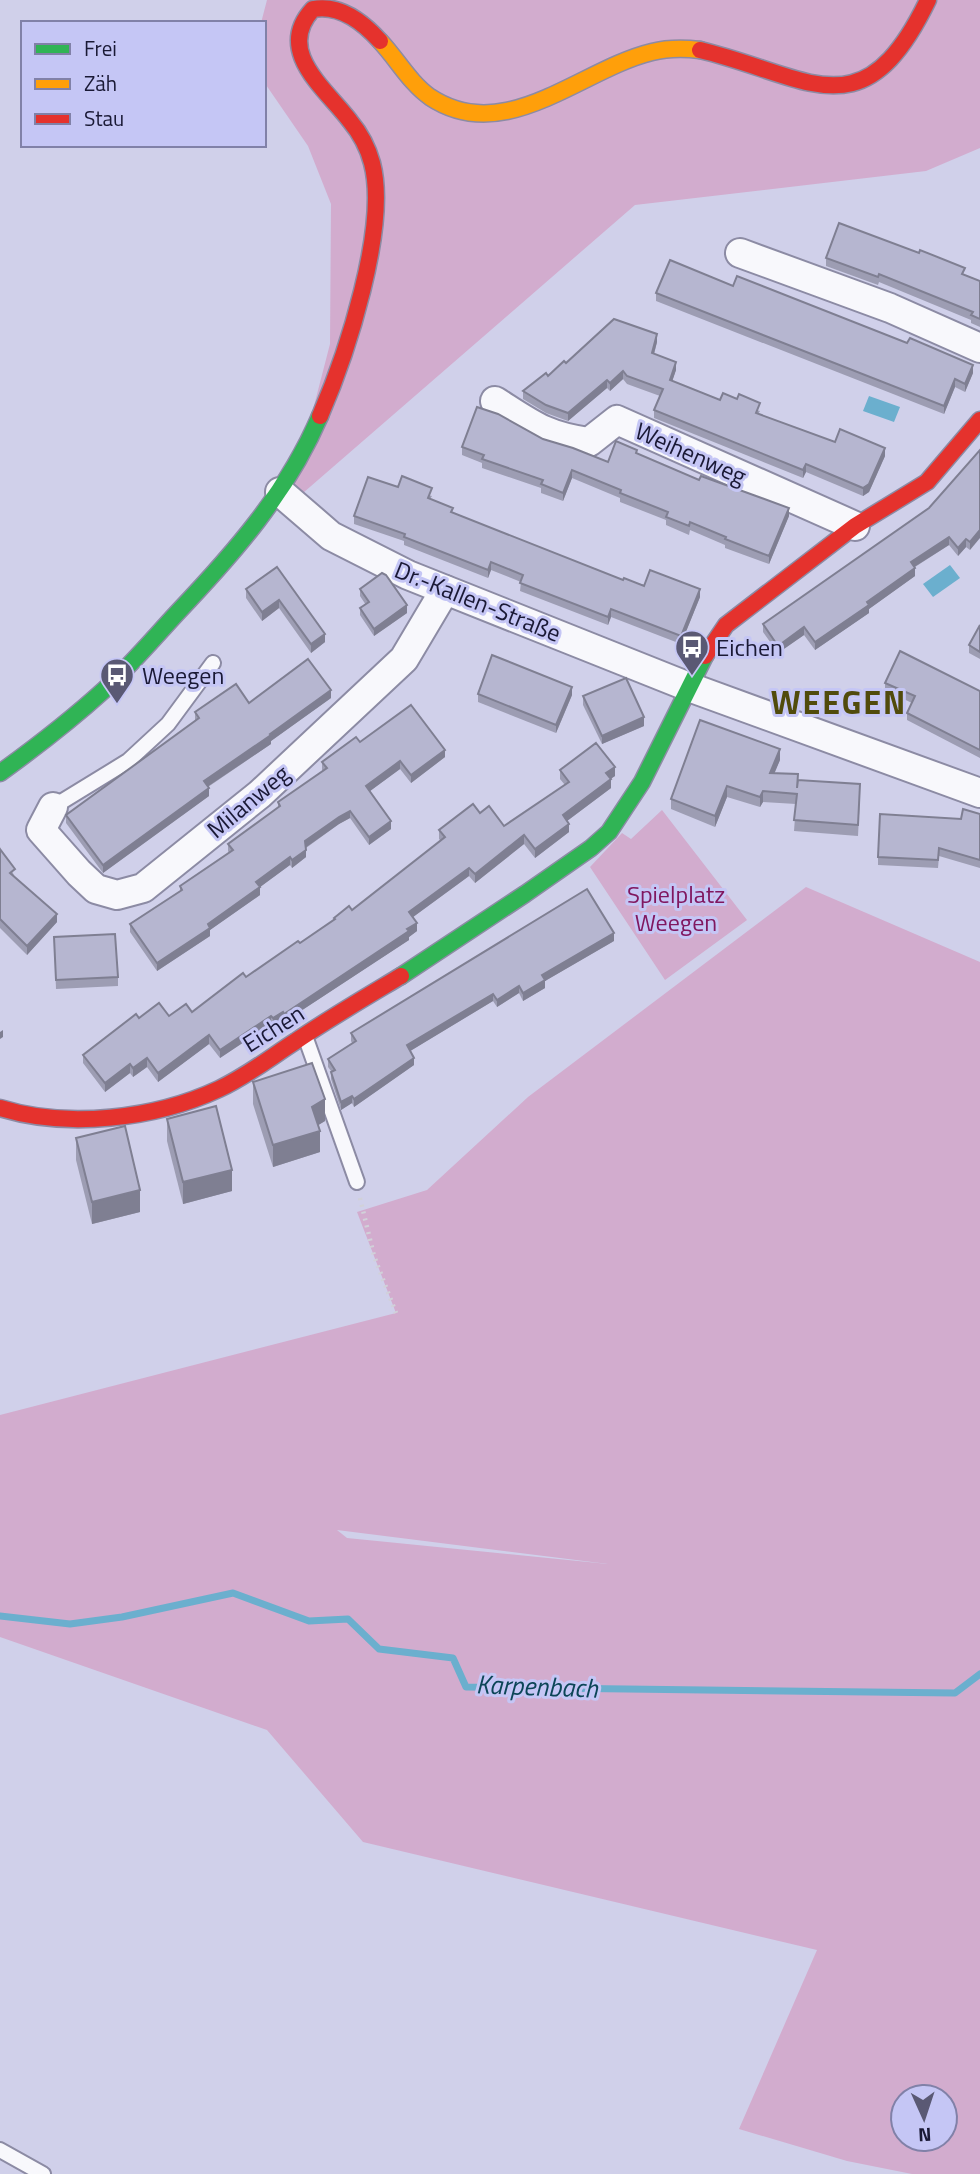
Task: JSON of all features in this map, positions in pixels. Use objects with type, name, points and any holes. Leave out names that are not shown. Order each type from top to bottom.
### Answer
[{"type":"street","points":[[0,773],[106,689],[226,562],[281,492],[325,406],[371,248],[376,207],[372,162],[352,123],[301,57],[297,33],[304,18],[314,8],[335,2],[356,9],[375,26],[417,86],[430,97],[469,113],[501,113],[528,105],[638,56],[676,48],[713,51],[811,85],[850,84],[883,68],[904,47],[928,0]]},
{"type":"street","points":[[740,253],[890,308],[980,348]]},
{"type":"street","name":"Weihenweg","points":[[495,401],[541,431],[568,439],[589,442],[617,420],[855,526]]},
{"type":"street","points":[[689,687],[710,646],[726,625],[855,526],[928,482],[980,420]]},
{"type":"street","name":"Dr.-Kallen-Straße","points":[[281,492],[331,536],[408,575],[689,687],[980,793]]},
{"type":"street","name":"Milanweg","points":[[53,807],[41,830],[96,889],[117,895],[143,888],[260,794],[404,659],[445,590]]},
{"type":"street","name":"Eichen","points":[[0,1108],[11,1113],[47,1119],[148,1111],[210,1093],[305,1035],[532,889],[608,833],[651,768],[689,687]]},
{"type":"lane","points":[[53,807],[128,761],[168,724],[214,663]]},
{"type":"lane","points":[[305,1035],[357,1182]]},
{"type":"lane","points":[[0,2150],[43,2174]]},
{"type":"path","points":[[357,1182],[374,1256],[396,1313]]},
{"type":"green space","points":[[267,0],[980,0],[980,148],[926,171],[635,205],[288,506],[330,344],[331,204],[308,146],[266,85],[266,21],[262,21]]},
{"type":"green space","name":"Spielplatz Weegen","points":[[662,810],[747,920],[665,980],[590,867],[622,833],[631,839]]},
{"type":"green space","points":[[806,887],[980,962],[980,2174],[912,2174],[847,2161],[739,2129],[817,1950],[363,1842],[267,1730],[0,1637],[0,1415],[396,1313],[357,1212],[427,1190],[528,1097]],"holes":[[[337,1530],[608,1564],[347,1538]]]},
{"type":"water","points":[[869,396],[900,407],[894,422],[863,411]]},
{"type":"water","points":[[950,565],[960,578],[933,597],[923,584]]},
{"type":"building","points":[[839,223],[965,268],[962,274],[980,281],[980,319],[971,315],[973,312],[879,274],[878,277],[826,258]]},
{"type":"building","points":[[670,260],[733,286],[737,276],[907,343],[910,338],[973,365],[965,384],[955,379],[944,406],[656,293]]},
{"type":"building","points":[[614,319],[657,334],[652,353],[676,362],[670,380],[720,400],[723,393],[737,399],[739,394],[760,403],[756,413],[835,442],[840,429],[885,448],[869,484],[863,488],[806,464],[803,470],[654,410],[663,389],[627,376],[623,371],[610,383],[607,380],[568,413],[546,405],[523,391],[546,373],[548,376],[564,361],[566,363]]},
{"type":"building","points":[[477,407],[498,414],[543,439],[608,462],[616,441],[637,450],[636,453],[699,480],[701,476],[789,508],[769,556],[690,522],[689,526],[666,517],[668,512],[572,470],[563,493],[541,484],[543,480],[482,459],[484,455],[462,447]]},
{"type":"building","points":[[980,450],[980,530],[970,542],[966,539],[958,548],[949,537],[911,562],[915,568],[867,602],[869,605],[815,642],[804,627],[778,646],[763,624],[929,508]]},
{"type":"building","points":[[402,476],[432,488],[428,498],[453,508],[451,512],[623,580],[624,578],[644,586],[650,570],[700,589],[681,636],[611,609],[608,617],[520,583],[523,575],[491,562],[488,570],[404,537],[405,534],[354,516],[368,477],[398,487]]},
{"type":"building","points":[[277,567],[325,634],[311,644],[279,600],[262,612],[246,589]]},
{"type":"building","points":[[382,573],[407,605],[374,629],[360,608],[369,602],[360,589]]},
{"type":"building","points":[[980,625],[980,652],[969,645]]},
{"type":"building","points":[[900,651],[980,691],[980,750],[907,713],[915,696],[885,683]]},
{"type":"building","points":[[492,655],[572,687],[556,725],[478,694]]},
{"type":"building","points":[[308,659],[331,690],[204,781],[209,788],[103,865],[66,815],[199,718],[195,712],[236,684],[249,703]]},
{"type":"building","points":[[626,678],[644,717],[602,736],[583,696]]},
{"type":"building","points":[[411,705],[445,750],[411,775],[400,761],[366,786],[391,821],[369,837],[350,811],[339,817],[305,841],[306,850],[292,860],[290,857],[256,882],[260,887],[208,924],[210,928],[157,963],[130,924],[182,890],[180,886],[233,850],[228,844],[280,806],[278,802],[327,768],[322,762],[356,737],[360,742]]},
{"type":"building","points":[[700,720],[780,749],[770,773],[798,774],[797,788],[798,780],[860,784],[858,825],[794,820],[797,794],[763,791],[760,797],[727,786],[715,816],[671,799]]},
{"type":"building","points":[[596,743],[615,767],[606,773],[611,779],[563,815],[569,824],[535,849],[524,835],[475,874],[469,868],[409,912],[417,923],[407,929],[409,931],[284,1014],[283,1012],[273,1018],[271,1016],[220,1050],[209,1035],[158,1073],[147,1058],[133,1068],[130,1064],[105,1083],[83,1055],[136,1014],[139,1018],[159,1003],[169,1016],[186,1004],[192,1012],[243,973],[246,977],[298,941],[300,943],[349,906],[352,910],[445,837],[439,830],[473,804],[480,813],[489,806],[504,826],[569,782],[560,770]]},
{"type":"building","points":[[963,809],[980,814],[980,860],[939,848],[938,860],[878,857],[880,814],[961,819]]},
{"type":"building","points":[[0,849],[15,869],[10,873],[57,914],[27,946],[0,919]]},
{"type":"building","points":[[587,889],[614,933],[542,975],[545,980],[523,993],[519,986],[497,1000],[493,994],[407,1045],[414,1058],[354,1099],[352,1096],[341,1102],[331,1072],[335,1070],[328,1059],[356,1041],[351,1033]]},
{"type":"building","points":[[115,934],[118,977],[56,980],[54,937]]},
{"type":"building","points":[[312,1063],[325,1099],[312,1107],[320,1131],[273,1145],[253,1082]]},
{"type":"building","points":[[216,1106],[232,1170],[183,1182],[167,1119]]},
{"type":"building","points":[[125,1126],[140,1190],[92,1202],[76,1138]]},
{"type":"waterway","name":"Karpenbach","points":[[0,1616],[70,1624],[122,1617],[233,1593],[309,1621],[348,1619],[379,1649],[453,1658],[466,1687],[955,1693],[980,1674]]},
{"type":"traffic: fast","points":[[0,773],[104,690],[219,568],[258,521],[292,471],[320,416]]},
{"type":"traffic: fast","points":[[401,976],[525,894],[591,848],[609,832],[642,782],[705,656]]},
{"type":"traffic: slow","points":[[380,41],[410,78],[430,97],[458,110],[486,113],[514,109],[542,100],[625,61],[652,52],[700,50]]},
{"type":"traffic: jam","points":[[700,50],[803,81],[831,85],[856,82],[880,68],[904,42],[928,0]]},
{"type":"traffic: jam","points":[[320,416],[362,291],[375,221],[376,190],[372,163],[363,141],[308,69],[301,54],[299,40],[302,25],[313,9],[323,8],[350,16],[380,41]]},
{"type":"traffic: jam","points":[[705,656],[726,625],[855,526],[927,482],[980,420]]},
{"type":"traffic: jam","points":[[0,1108],[53,1118],[82,1119],[111,1118],[167,1108],[219,1089],[239,1078],[401,976]]},
{"type":"place","name":"Eichen","points":[[692,677]]},
{"type":"place","name":"Weegen","points":[[117,705]]},
{"type":"district","name":"WEEGEN","points":[[839,702]]}]
